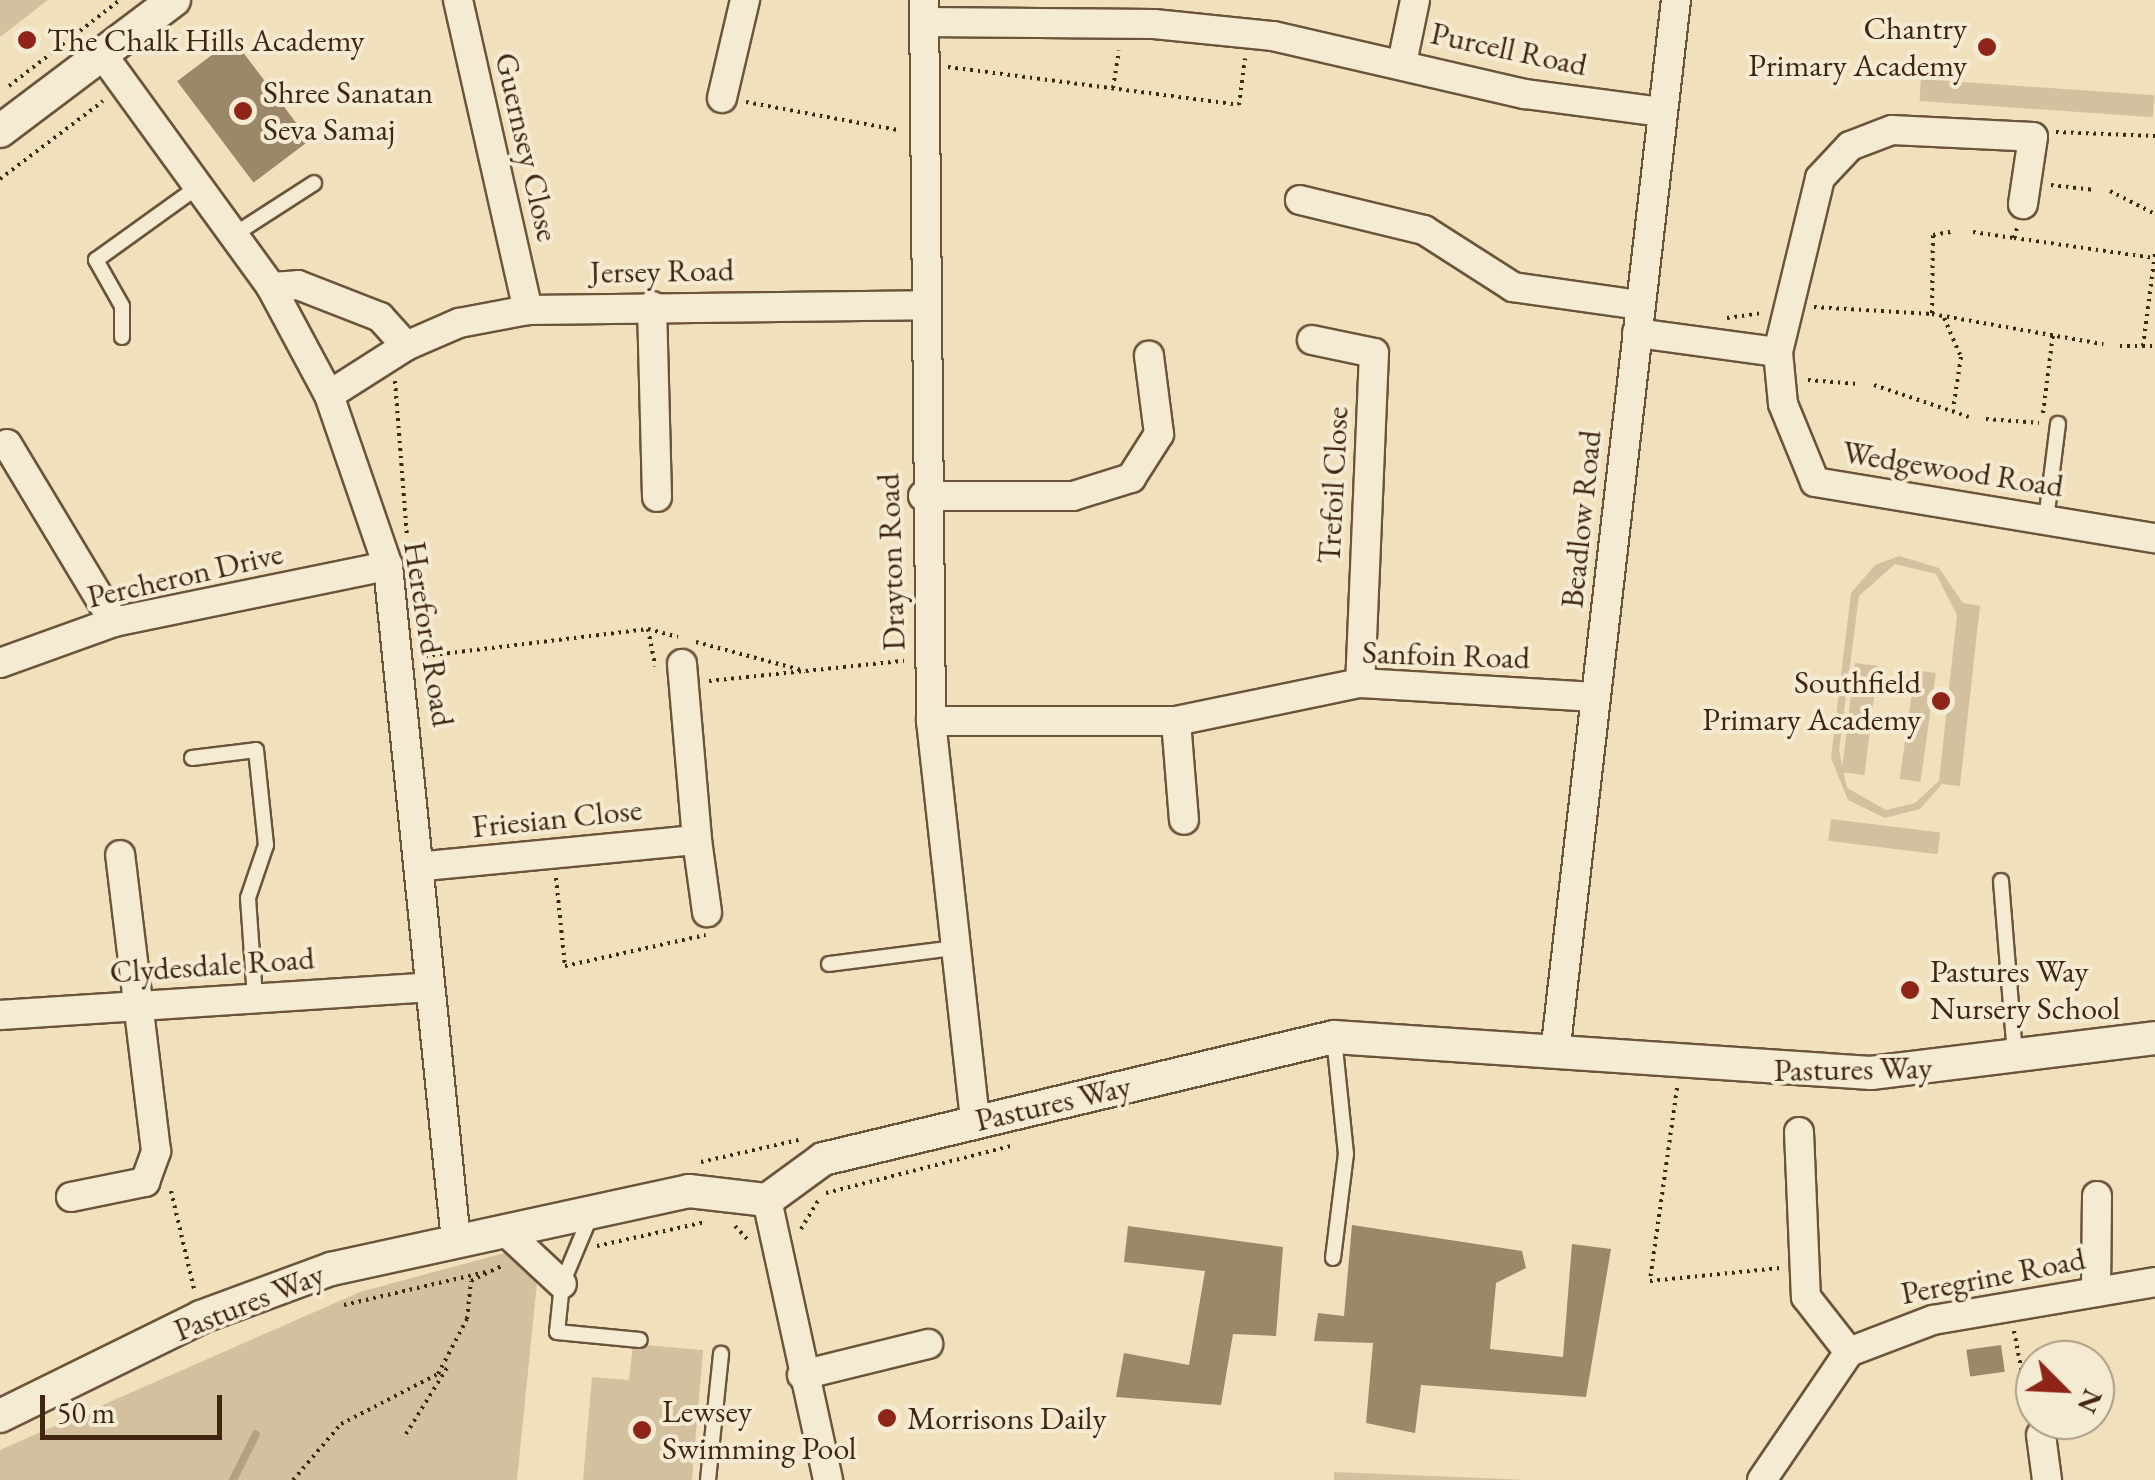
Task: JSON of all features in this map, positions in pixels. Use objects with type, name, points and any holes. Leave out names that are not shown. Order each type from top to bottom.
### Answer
[{"type":"street","points":[[0,131],[174,0]]},
{"type":"street","name":"Guernsey Close","points":[[458,0],[528,310]]},
{"type":"street","points":[[722,98],[745,0]]},
{"type":"street","points":[[1402,63],[1415,0]]},
{"type":"street","name":"Beadlow Road","points":[[1556,1045],[1676,0]]},
{"type":"street","name":"Purcell Road","points":[[924,11],[1248,34],[1402,63],[1525,94],[1662,112]]},
{"type":"street","name":"Drayton Road","points":[[924,11],[923,496],[930,721],[975,1120]]},
{"type":"street","name":"Hereford Road","points":[[102,54],[272,287],[329,395],[388,566],[425,866],[429,987],[456,1241]]},
{"type":"street","points":[[1300,200],[1424,230],[1512,287],[1639,319],[1779,365],[1820,178],[1850,146],[1892,130],[2033,137],[2024,194]]},
{"type":"street","points":[[272,287],[298,285],[380,317],[406,346]]},
{"type":"street","name":"Jersey Road","points":[[329,395],[406,346],[459,323],[528,310],[926,305]]},
{"type":"street","points":[[652,306],[658,497]]},
{"type":"street","name":"Trefoil Close","points":[[1312,340],[1374,353],[1360,683]]},
{"type":"street","points":[[923,496],[1073,496],[1131,478],[1159,434],[1150,356]]},
{"type":"street","name":"Wedgewood Road","points":[[1779,365],[1815,482],[2155,538]]},
{"type":"street","points":[[7,444],[114,622]]},
{"type":"street","name":"Percheron Drive","points":[[0,663],[114,622],[388,566]]},
{"type":"street","points":[[683,674],[696,840],[707,912]]},
{"type":"street","name":"Sanfoin Road","points":[[930,721],[1176,722],[1360,683],[1596,696]]},
{"type":"street","points":[[1176,722],[1184,820]]},
{"type":"street","name":"Friesian Close","points":[[425,866],[696,840]]},
{"type":"street","points":[[71,1196],[145,1182],[156,1151],[146,1030],[134,1004],[120,855]]},
{"type":"street","name":"Clydesdale Road","points":[[0,1016],[429,987]]},
{"type":"street","name":"Pastures Way","points":[[0,1416],[201,1318],[331,1268],[456,1241],[508,1246],[594,1209],[688,1192],[767,1200],[824,1159],[1334,1037],[1556,1045],[1768,1072],[2015,1060],[2155,1038]]},
{"type":"street","points":[[1799,1132],[1801,1266],[1806,1296],[1849,1352]]},
{"type":"street","points":[[2096,1292],[2097,1196]]},
{"type":"street","points":[[767,1200],[802,1375],[828,1480]]},
{"type":"street","points":[[508,1246],[562,1284]]},
{"type":"street","name":"Peregrine Road","points":[[1762,1480],[1849,1352],[1890,1331],[2155,1282]]},
{"type":"street","points":[[802,1375],[928,1344]]},
{"type":"street","points":[[2041,1440],[2047,1480]]},
{"type":"lane","points":[[235,234],[314,183]]},
{"type":"lane","points":[[122,336],[122,306],[96,260],[199,186]]},
{"type":"lane","points":[[2046,520],[2058,424]]},
{"type":"lane","points":[[192,758],[256,750],[266,845],[248,898],[255,997]]},
{"type":"lane","points":[[2001,881],[2015,1060]]},
{"type":"lane","points":[[829,964],[954,948]]},
{"type":"lane","points":[[1333,1258],[1346,1154],[1334,1037]]},
{"type":"lane","points":[[594,1209],[562,1284],[557,1332],[640,1340]]},
{"type":"lane","points":[[708,1480],[721,1354]]},
{"type":"path","points":[[0,92],[120,0]]},
{"type":"path","points":[[925,64],[1240,104],[1248,34]]},
{"type":"path","points":[[1113,88],[1119,50]]},
{"type":"path","points":[[722,98],[925,134]]},
{"type":"path","points":[[0,179],[104,101]]},
{"type":"path","points":[[2033,137],[2074,128],[2155,136]]},
{"type":"path","points":[[2014,238],[2024,194],[2095,190]]},
{"type":"path","points":[[2110,191],[2155,214]]},
{"type":"path","points":[[1932,314],[1934,235],[1955,231]]},
{"type":"path","points":[[1973,232],[2155,256],[2142,346]]},
{"type":"path","points":[[1719,318],[1788,311],[1932,314],[2103,344]]},
{"type":"path","points":[[1944,318],[1961,358],[1953,410]]},
{"type":"path","points":[[2052,334],[2042,412],[2058,424]]},
{"type":"path","points":[[2120,346],[2155,346]]},
{"type":"path","points":[[1779,365],[1858,384]]},
{"type":"path","points":[[1874,385],[1968,417]]},
{"type":"path","points":[[1986,420],[2058,424]]},
{"type":"path","points":[[400,659],[648,629],[805,671]]},
{"type":"path","points":[[683,674],[805,671],[928,658]]},
{"type":"path","points":[[554,854],[565,966],[706,940],[707,912]]},
{"type":"path","points":[[1661,1082],[1678,1084],[1650,1280],[1801,1266]]},
{"type":"path","points":[[798,1234],[821,1194],[970,1163],[1024,1140]]},
{"type":"path","points":[[156,1151],[201,1318]]},
{"type":"path","points":[[592,1248],[727,1217],[752,1244]]},
{"type":"path","points":[[406,1434],[451,1360],[471,1281],[495,1270],[508,1246]]},
{"type":"path","points":[[344,1304],[495,1270]]},
{"type":"path","points":[[2009,1307],[2017,1340]]},
{"type":"path","points":[[293,1480],[340,1424],[451,1360]]},
{"type":"shaded area","points":[[0,0],[48,0],[0,37]]},
{"type":"shaded area","points":[[1921,79],[2154,95],[2153,117],[1919,101]]},
{"type":"shaded area","points":[[1899,556],[1939,568],[1963,603],[1980,606],[1960,786],[1942,784],[1920,809],[1885,818],[1848,800],[1831,758],[1851,593],[1875,565]],"holes":[[[1895,564],[1936,574],[1957,615],[1939,781],[1915,803],[1886,810],[1847,788],[1839,750],[1859,596]]]},
{"type":"shaded area","points":[[1855,663],[1878,666],[1864,775],[1842,772]]},
{"type":"shaded area","points":[[1915,670],[1936,673],[1920,782],[1900,779]]},
{"type":"shaded area","points":[[1831,819],[1940,832],[1937,854],[1828,841]]},
{"type":"shaded area","points":[[541,1243],[517,1480],[0,1480],[0,1450],[360,1292]]},
{"type":"shaded area","name":"Lewsey Swimming Pool","points":[[633,1344],[703,1350],[692,1480],[583,1480],[592,1377],[629,1380]]},
{"type":"shaded area","points":[[1334,1472],[1506,1479],[1528,1480],[1334,1480]]},
{"type":"building","name":"Shree Sanatan Seva Samaj","points":[[233,39],[309,140],[254,183],[177,81]]},
{"type":"building","points":[[1352,1225],[1522,1251],[1526,1268],[1496,1283],[1490,1349],[1563,1357],[1572,1244],[1611,1249],[1586,1397],[1421,1385],[1415,1433],[1366,1423],[1373,1343],[1314,1341],[1318,1313],[1344,1316]]},
{"type":"building","points":[[1128,1226],[1283,1247],[1276,1336],[1233,1334],[1221,1405],[1116,1397],[1124,1353],[1189,1365],[1205,1271],[1124,1262]]},
{"type":"building","points":[[2001,1345],[2005,1372],[1970,1377],[1966,1350]]},
{"type":"waterway","points":[[233,1480],[256,1434]]},
{"type":"place","name":"The Chalk Hills Academy","points":[[27,40]]},
{"type":"place","name":"Chantry Primary Academy","points":[[1987,47]]},
{"type":"place","name":"Shree Sanatan Seva Samaj","points":[[243,111]]},
{"type":"place","name":"Southfield Primary Academy","points":[[1941,701]]},
{"type":"place","name":"Pastures Way Nursery School","points":[[1910,990]]},
{"type":"place","name":"Morrisons Daily","points":[[887,1418]]},
{"type":"place","name":"Lewsey Swimming Pool","points":[[642,1430]]}]
